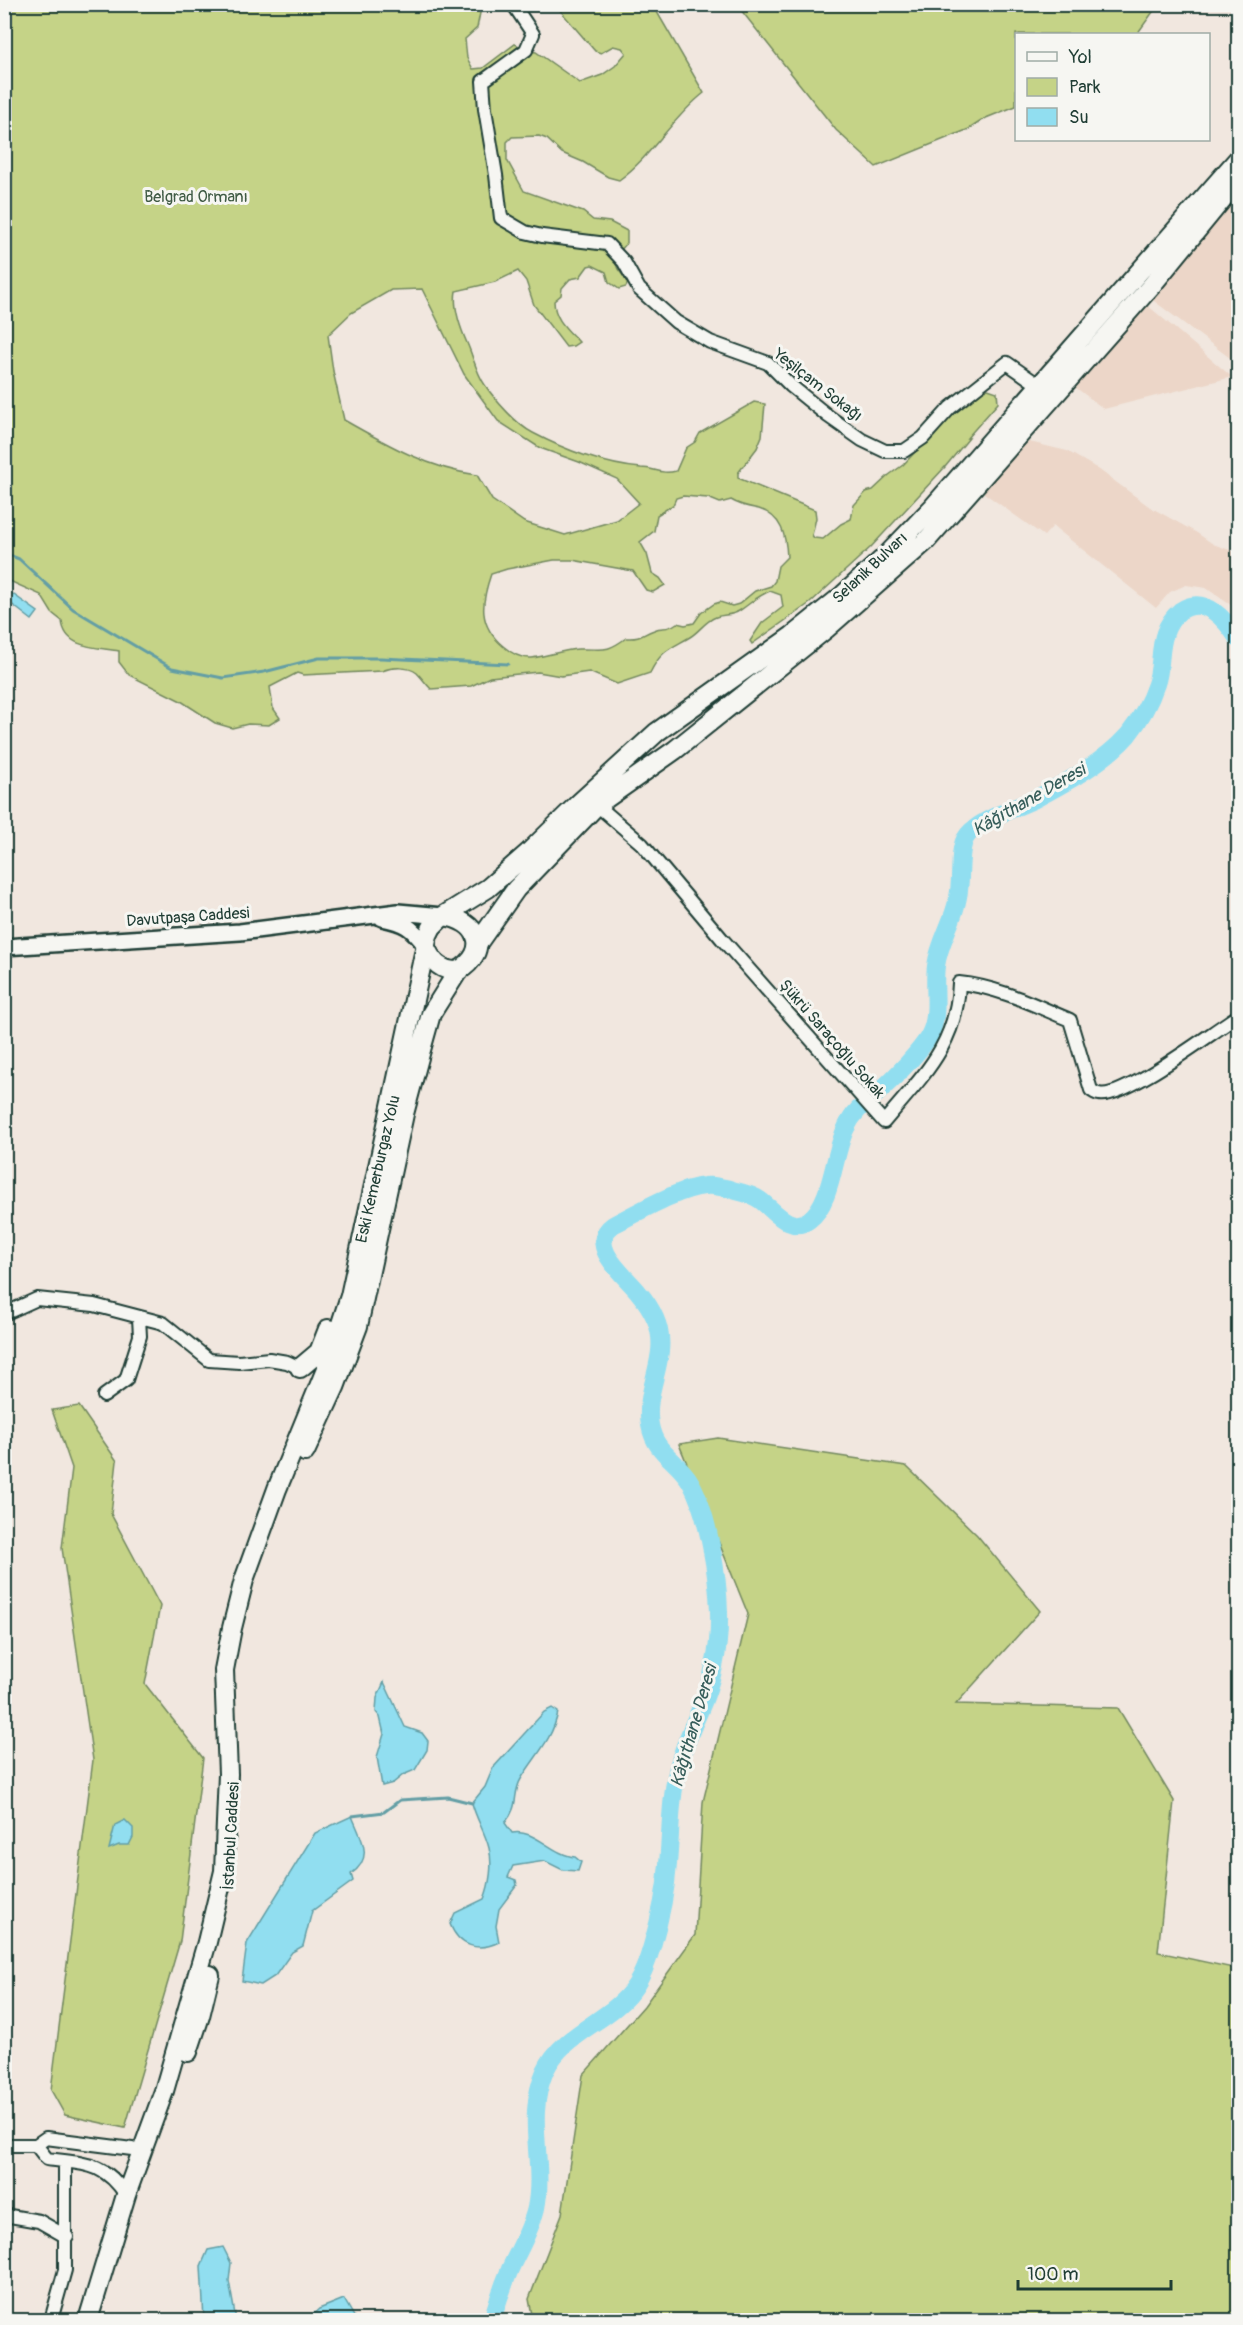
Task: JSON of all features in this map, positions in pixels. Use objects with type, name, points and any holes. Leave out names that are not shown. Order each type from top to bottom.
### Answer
[{"type":"main road","name":"Selanik Bulvarı","points":[[443,916],[488,888],[657,732],[792,636],[843,595],[886,556],[933,507],[1115,297],[1239,159]]},
{"type":"main road","name":"Selanik Bulvarı","points":[[478,943],[516,889],[597,805],[675,750],[826,629],[926,540],[1152,285],[1239,180]]},
{"type":"main road","points":[[443,916],[457,917],[463,921],[475,933],[478,943],[474,956],[458,971],[441,968],[429,955],[425,945],[432,927],[443,916]]},
{"type":"main road","name":"Eski Kemerburgaz Yolu","points":[[326,1383],[350,1296],[406,1047],[425,945]]},
{"type":"main road","name":"Eski Kemerburgaz Yolu","points":[[326,1383],[358,1326],[404,1114],[431,1014],[458,971]]},
{"type":"main road","points":[[326,1383],[300,1368],[319,1352],[328,1330],[350,1296]]},
{"type":"main road","name":"İstanbul Caddesi","points":[[88,2320],[126,2195],[146,2155],[200,2016],[225,1887],[228,1797],[224,1670],[232,1628],[248,1570],[278,1489],[326,1383]]},
{"type":"main road","name":"İstanbul Caddesi","points":[[99,2320],[146,2155]]},
{"type":"street","name":"Yeşilçam Sokağı","points":[[513,4],[533,34],[526,50],[483,81],[501,218],[533,234],[607,244],[624,262],[639,289],[676,322],[710,342],[768,363],[791,386],[828,416],[862,440],[885,451],[904,451],[923,438],[950,408],[1007,363],[1040,386]]},
{"type":"street","name":"Şükrü Saraçoğlu Sokak","points":[[597,805],[642,844],[722,939],[884,1122],[942,1052],[956,1016],[959,983],[979,985],[1019,998],[1070,1020],[1091,1090],[1098,1094],[1107,1094],[1144,1079],[1239,1016]]},
{"type":"street","name":"Davutpaşa Caddesi","points":[[4,948],[230,933],[398,912],[443,916]]},
{"type":"street","points":[[373,916],[401,922],[413,928],[425,945]]},
{"type":"street","points":[[4,1314],[37,1299],[94,1305],[163,1323],[209,1360],[239,1362],[269,1359],[287,1362],[300,1368]]},
{"type":"street","points":[[104,1396],[126,1380],[140,1336],[139,1318]]},
{"type":"street","points":[[4,2145],[36,2145],[46,2138],[132,2149],[146,2155]]},
{"type":"street","points":[[36,2145],[47,2159],[90,2164],[107,2173],[126,2195]]},
{"type":"street","points":[[51,2320],[65,2270],[67,2236],[65,2162]]},
{"type":"street","points":[[4,2215],[39,2221],[67,2236]]},
{"type":"shaded area","points":[[1238,191],[1238,364],[1146,295]]},
{"type":"shaded area","points":[[1146,304],[1232,377],[1104,409],[1075,387]]},
{"type":"shaded area","points":[[1017,439],[1067,451],[1098,469],[1150,507],[1213,544],[1238,553],[1238,610],[1206,588],[1186,585],[1170,592],[1156,608],[1053,526],[1044,536],[977,488]]},
{"type":"green space","name":"Belgrad Ormanı","points":[[5,5],[478,5],[481,8],[477,28],[465,39],[467,58],[473,69],[483,68],[515,44],[536,52],[580,83],[602,75],[615,66],[626,53],[622,48],[613,46],[601,53],[595,51],[558,8],[560,5],[653,5],[704,93],[682,114],[642,160],[619,180],[608,177],[562,153],[547,139],[539,136],[512,137],[507,142],[507,160],[524,191],[583,212],[593,220],[610,222],[627,231],[627,243],[619,252],[615,262],[628,282],[626,287],[619,289],[609,282],[606,272],[592,265],[588,266],[580,277],[570,279],[562,288],[561,295],[554,301],[559,319],[579,342],[566,347],[534,305],[526,281],[518,271],[495,282],[456,291],[455,304],[458,317],[477,369],[485,385],[500,405],[527,429],[572,451],[613,464],[666,472],[676,471],[686,448],[695,442],[700,433],[754,402],[765,404],[762,436],[757,448],[738,473],[738,478],[815,510],[816,518],[812,535],[814,538],[823,539],[851,519],[854,505],[866,492],[873,490],[903,465],[962,405],[980,391],[988,389],[997,392],[998,403],[945,467],[871,547],[810,603],[752,644],[750,641],[762,623],[783,607],[781,595],[770,591],[736,613],[719,616],[709,621],[694,635],[662,655],[650,673],[617,684],[589,672],[561,676],[538,672],[490,677],[471,686],[431,689],[417,673],[405,668],[303,675],[297,673],[270,687],[273,708],[280,718],[269,725],[248,724],[232,728],[215,723],[181,701],[129,675],[119,662],[119,651],[75,642],[69,637],[62,621],[52,613],[41,595],[5,579]],"holes":[[[422,289],[464,374],[498,421],[540,448],[617,479],[639,503],[617,520],[565,535],[524,522],[492,500],[477,475],[425,461],[344,420],[328,335],[351,313],[391,290]],[[683,496],[708,498],[720,503],[731,500],[773,516],[784,534],[787,557],[778,566],[775,581],[771,586],[755,591],[739,604],[732,606],[720,602],[714,604],[701,613],[694,623],[685,625],[677,623],[639,637],[626,638],[603,649],[578,649],[528,658],[513,653],[503,646],[489,630],[484,604],[491,574],[507,569],[554,560],[572,560],[633,571],[646,590],[653,592],[665,585],[652,573],[647,554],[640,542],[654,531],[657,515],[673,505],[676,498]]]},
{"type":"green space","points":[[737,5],[1158,5],[1138,33],[1015,33],[1015,106],[986,118],[969,129],[876,167],[836,130]]},
{"type":"green space","points":[[79,1406],[117,1461],[111,1514],[160,1606],[145,1684],[203,1758],[180,1941],[125,2128],[65,2115],[51,2090],[93,1760],[62,1548],[72,1468],[52,1410]]},
{"type":"green space","points":[[718,1438],[906,1466],[977,1535],[1040,1611],[956,1704],[1118,1708],[1174,1801],[1158,1952],[1238,1969],[1238,2320],[533,2320],[529,2299],[562,2214],[583,2075],[644,2006],[695,1935],[703,1802],[748,1614],[679,1444]]},
{"type":"water","points":[[7,590],[38,612],[32,620],[5,599]]},
{"type":"water","points":[[384,1682],[405,1727],[422,1733],[428,1741],[427,1750],[415,1770],[403,1775],[393,1783],[382,1786],[377,1757],[384,1734],[380,1717],[376,1712],[377,1698]]},
{"type":"water","points":[[552,1708],[558,1712],[556,1722],[543,1747],[518,1784],[513,1811],[505,1823],[512,1833],[528,1834],[559,1852],[575,1857],[581,1862],[578,1871],[563,1870],[545,1861],[513,1866],[508,1877],[516,1880],[517,1885],[499,1909],[496,1926],[499,1942],[484,1947],[470,1945],[458,1938],[450,1924],[455,1913],[484,1899],[489,1880],[491,1861],[489,1848],[472,1803],[485,1787],[493,1768],[544,1712]]},
{"type":"water","points":[[352,1816],[364,1847],[363,1861],[351,1874],[353,1881],[312,1911],[303,1946],[292,1952],[275,1976],[261,1985],[242,1981],[247,1943],[315,1833]]},
{"type":"water","points":[[125,1820],[133,1828],[133,1837],[129,1845],[119,1845],[109,1849],[115,1825]]},
{"type":"water","points":[[223,2247],[231,2263],[229,2281],[236,2320],[204,2320],[201,2266],[208,2250]]},
{"type":"water","points":[[344,2299],[356,2320],[307,2320],[319,2309]]},
{"type":"waterway","points":[[4,553],[19,559],[73,609],[172,668],[223,678],[264,672],[319,658],[381,658],[508,664]]},
{"type":"waterway","name":"Kâğıthane Deresi","points":[[492,2320],[507,2275],[528,2232],[536,2208],[538,2191],[536,2105],[545,2071],[553,2057],[564,2045],[626,1998],[644,1971],[658,1926],[664,1895],[675,1780],[685,1746],[708,1688],[715,1663],[718,1638],[717,1581],[702,1511],[691,1483],[657,1443],[650,1425],[650,1398],[659,1358],[659,1332],[655,1318],[646,1302],[605,1251],[603,1242],[606,1233],[613,1225],[658,1202],[683,1191],[705,1186],[720,1187],[752,1195],[783,1219],[795,1224],[802,1224],[809,1220],[817,1212],[828,1190],[849,1122],[861,1107],[881,1090],[921,1048],[930,1034],[936,1009],[936,966],[940,948],[956,906],[963,845],[970,832],[987,820],[1061,785],[1086,770],[1119,745],[1141,717],[1151,697],[1158,678],[1165,633],[1171,621],[1180,611],[1189,607],[1206,607],[1221,617],[1238,639]]},
{"type":"waterway","points":[[352,1816],[384,1812],[400,1800],[448,1797],[472,1803]]}]
